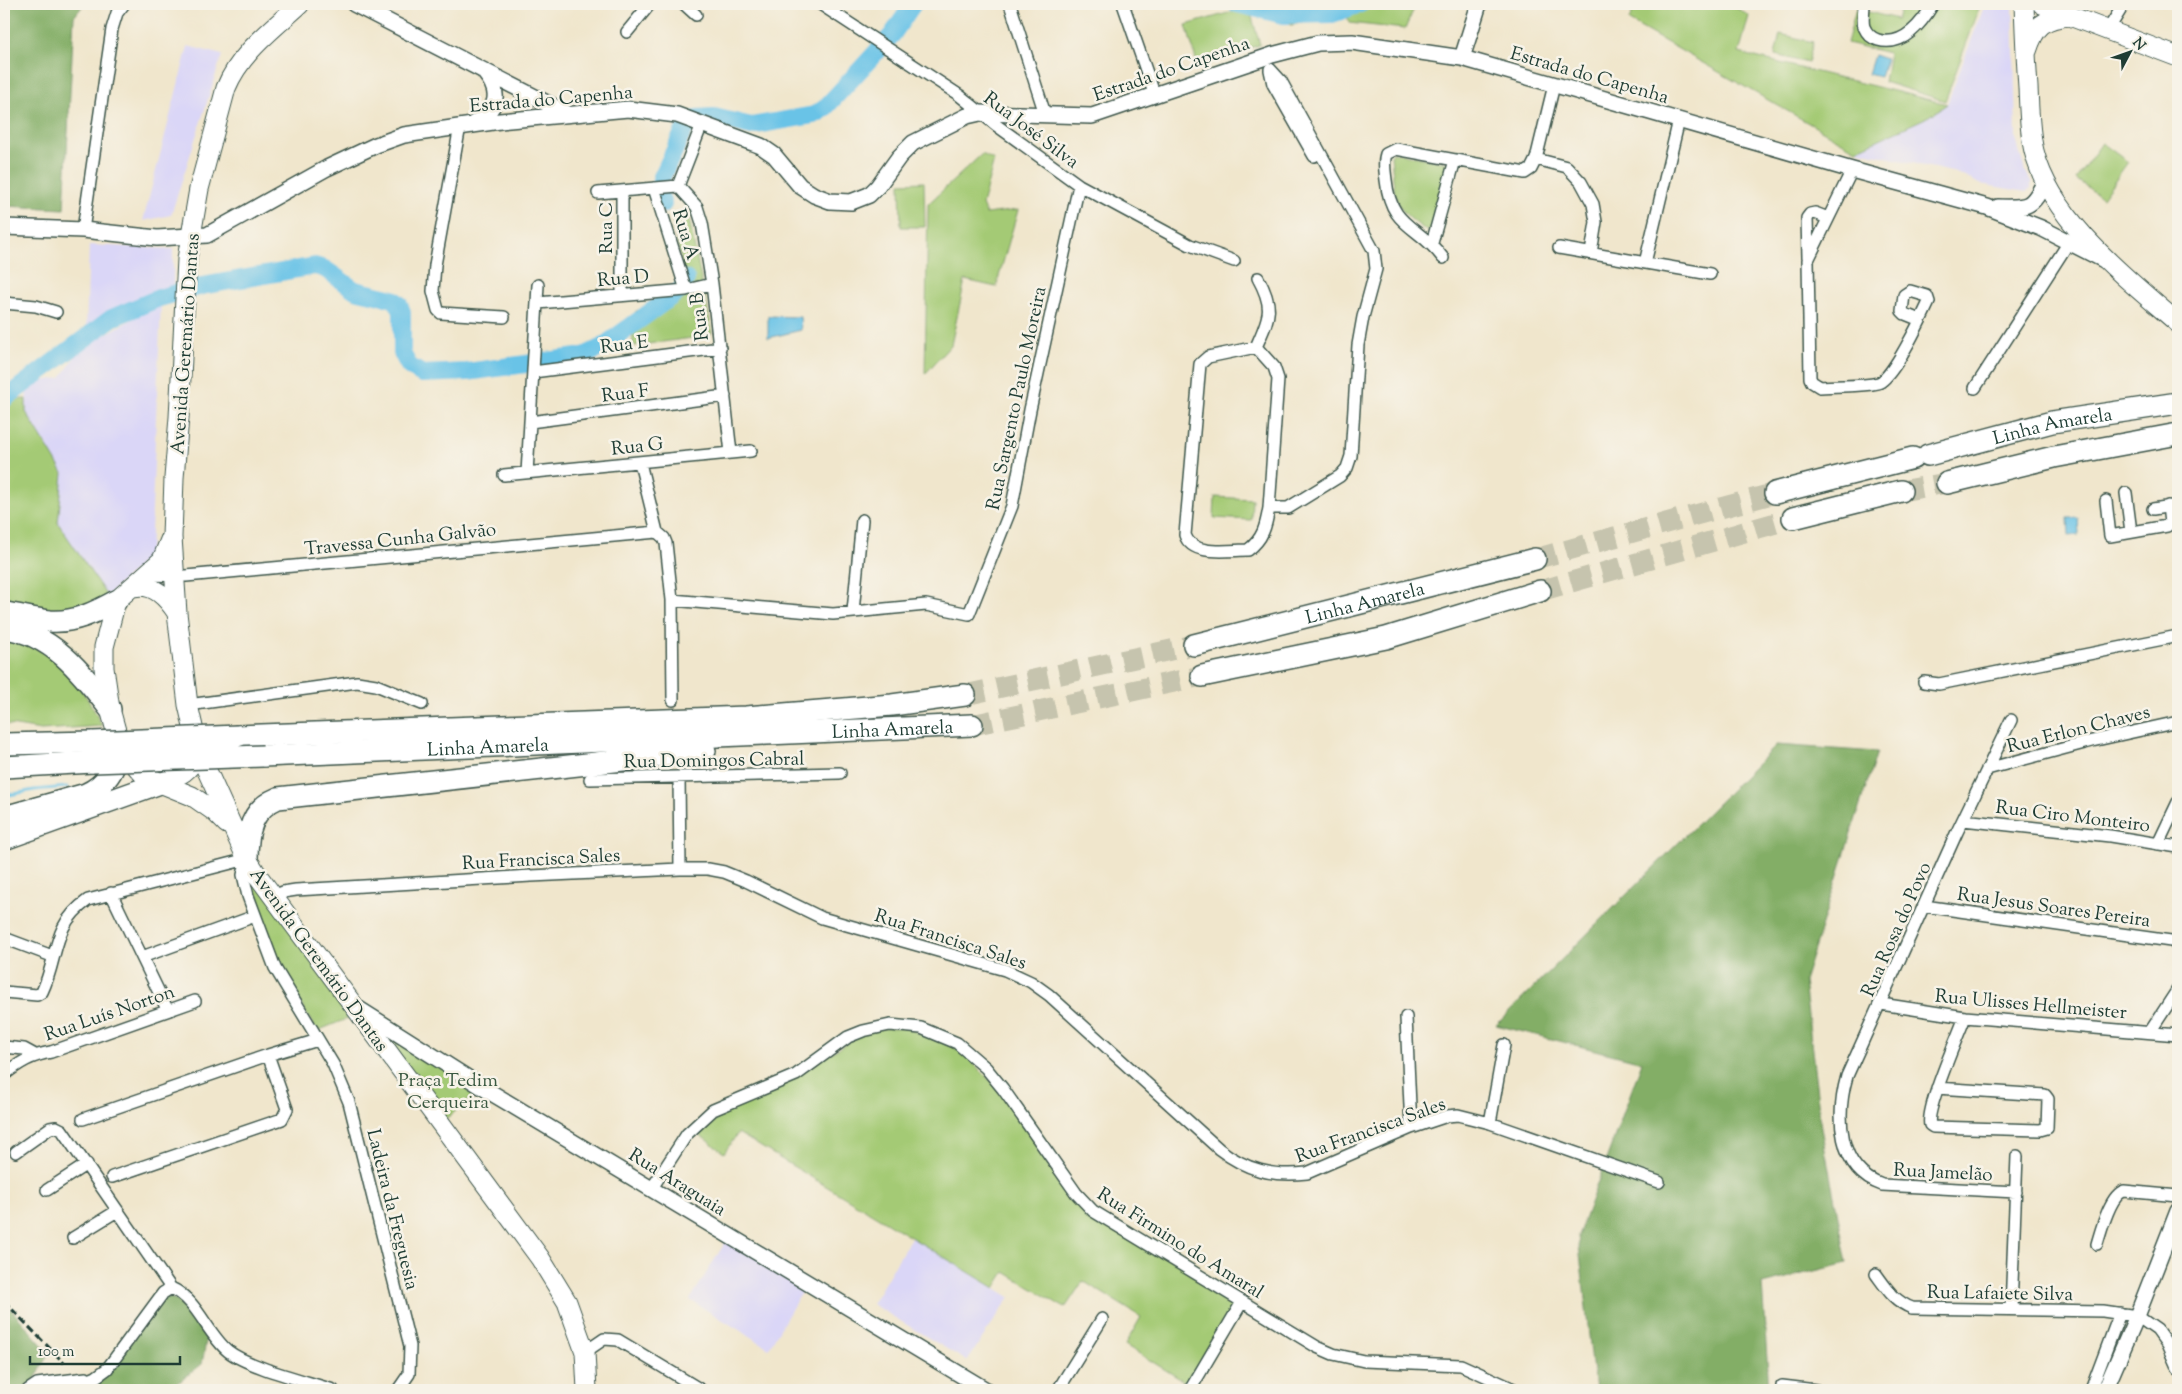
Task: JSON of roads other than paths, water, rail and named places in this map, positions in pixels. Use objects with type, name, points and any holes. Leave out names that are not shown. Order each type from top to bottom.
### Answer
[{"type":"highway","name":"Linha Amarela","points":[[1775,494],[2052,422],[2178,403]]},
{"type":"highway","name":"Linha Amarela","points":[[1947,483],[2054,456],[2178,434]]},
{"type":"highway","points":[[1793,518],[1901,492]]},
{"type":"highway","name":"Linha Amarela","points":[[1194,645],[1535,559]]},
{"type":"highway","name":"Linha Amarela","points":[[1202,676],[1386,638],[1540,591]]},
{"type":"highway","points":[[4,613],[53,621],[70,620],[86,616],[116,601]]},
{"type":"highway","points":[[4,628],[20,631],[56,649],[82,672],[110,709]]},
{"type":"highway","name":"Linha Amarela","points":[[4,766],[88,748],[238,736],[746,717],[892,705],[965,695]]},
{"type":"highway","name":"Linha Amarela","points":[[4,744],[263,756],[972,725]]},
{"type":"highway","points":[[4,730],[88,748]]},
{"type":"highway","points":[[247,859],[248,834],[254,817],[269,802],[278,798],[713,750],[802,733]]},
{"type":"highway","points":[[4,817],[86,794],[97,789],[107,780],[121,749]]},
{"type":"highway","points":[[4,839],[160,783]]},
{"type":"main road","name":"Avenida Geremário Dantas","points":[[300,4],[249,52],[231,76],[226,88],[199,189],[190,237],[185,294],[172,536],[177,613],[188,705],[199,752],[247,859],[351,1002],[387,1038],[540,1258],[567,1302],[585,1352],[588,1390]]},
{"type":"main road","points":[[2024,4],[2030,128],[2034,152],[2046,181],[2067,214],[2108,262],[2178,322]]},
{"type":"main road","points":[[2042,4],[2178,57]]},
{"type":"main road","points":[[2026,54],[2035,32],[2043,23],[2056,18],[2070,16]]},
{"type":"main road","name":"Avenida Geremário Dantas","points":[[172,536],[162,560],[116,601],[104,647],[104,668],[110,709],[121,749],[143,774],[204,803],[234,831]]},
{"type":"main road","points":[[140,581],[142,585],[150,587],[170,602],[177,613]]},
{"type":"main road","points":[[160,783],[183,774],[190,768],[199,752]]},
{"type":"street","points":[[83,230],[112,29],[118,13],[124,4]]},
{"type":"street","points":[[354,4],[568,114]]},
{"type":"street","points":[[627,32],[650,4]]},
{"type":"street","points":[[684,4],[696,15]]},
{"type":"street","name":"Rua José Silva","points":[[820,4],[874,38],[958,96],[1079,185],[1190,246],[1234,261]]},
{"type":"street","points":[[1123,4],[1155,96]]},
{"type":"street","points":[[1462,58],[1479,4]]},
{"type":"street","points":[[1864,4],[1863,25],[1868,35],[1875,40],[1884,42],[1907,35],[1924,18],[1933,4]]},
{"type":"street","points":[[2108,30],[2124,4]]},
{"type":"street","points":[[1010,7],[1045,114]]},
{"type":"street","name":"Estrada do Capenha","points":[[4,227],[83,230],[152,237],[207,235],[223,228],[327,168],[376,145],[404,135],[568,114],[628,109],[677,116],[761,146],[774,154],[800,186],[814,195],[830,201],[851,202],[869,195],[899,157],[913,143],[967,116],[980,113],[1092,116],[1267,63],[1318,43],[1352,42],[1462,58],[1987,207],[2069,242],[2108,262]]},
{"type":"street","points":[[1267,63],[1282,81],[1313,148],[1350,215],[1368,254],[1375,261],[1376,269],[1363,317],[1358,345],[1351,456],[1347,468],[1340,476],[1288,508],[1269,508]]},
{"type":"street","points":[[485,73],[493,82],[496,96],[489,112],[466,126],[435,265],[433,291],[438,310],[441,313],[504,317]]},
{"type":"street","points":[[1443,258],[1432,243],[1402,222],[1391,207],[1387,191],[1384,159],[1386,154],[1396,149],[1525,173],[1531,169],[1536,159],[1554,85]]},
{"type":"street","points":[[1645,263],[1679,120]]},
{"type":"street","points":[[598,193],[665,187],[701,124]]},
{"type":"street","points":[[1536,159],[1567,167],[1581,182],[1593,204],[1596,222],[1591,252]]},
{"type":"street","points":[[1432,243],[1455,160]]},
{"type":"street","points":[[1808,260],[1852,170]]},
{"type":"street","name":"Estrada do Capenha","points":[[1987,207],[2016,208],[2030,205],[2038,196],[2046,181]]},
{"type":"street","name":"Rua Sargento Paulo Moreira","points":[[853,610],[926,605],[969,614],[1012,506],[1030,410],[1079,185]]},
{"type":"street","name":"Rua B","points":[[665,187],[697,207],[702,222],[712,284],[731,453]]},
{"type":"street","name":"Rua A","points":[[665,187],[686,290]]},
{"type":"street","name":"Rua C","points":[[622,192],[622,294]]},
{"type":"street","points":[[1828,218],[1815,213],[1810,214],[1807,218],[1810,378],[1812,382],[1820,387],[1880,383],[1890,374],[1920,320]]},
{"type":"street","points":[[1975,388],[2069,242]]},
{"type":"street","points":[[1559,248],[1710,274]]},
{"type":"street","points":[[1256,347],[1270,315],[1264,288],[1258,278]]},
{"type":"street","name":"Rua D","points":[[538,303],[622,294],[686,290],[712,284]]},
{"type":"street","points":[[527,473],[538,286]]},
{"type":"street","points":[[4,303],[36,306],[56,312]]},
{"type":"street","points":[[1256,347],[1274,367],[1278,379],[1269,508],[1261,537],[1248,550],[1198,548],[1187,541],[1185,535],[1200,364],[1208,357],[1256,347]]},
{"type":"street","name":"Rua E","points":[[533,372],[720,348]]},
{"type":"street","name":"Rua F","points":[[530,422],[725,396]]},
{"type":"street","name":"Rua G","points":[[504,475],[751,451]]},
{"type":"street","points":[[640,463],[657,532],[666,543],[672,600],[673,700]]},
{"type":"street","points":[[2126,494],[2131,532]]},
{"type":"street","points":[[2106,501],[2110,536],[2170,525],[2173,505],[2152,508]]},
{"type":"street","points":[[672,600],[833,614],[853,610],[862,520]]},
{"type":"street","name":"Travessa Cunha Galvão","points":[[140,581],[174,575],[186,576],[657,532]]},
{"type":"street","points":[[1924,682],[1939,684],[2178,636]]},
{"type":"street","points":[[188,705],[356,682],[376,685],[422,704]]},
{"type":"street","name":"Rua Rosa do Povo","points":[[1849,1158],[1840,1123],[1841,1097],[1847,1076],[1963,820],[2011,720]]},
{"type":"street","name":"Rua Erlon Chaves","points":[[1987,769],[2092,741],[2178,722]]},
{"type":"street","name":"Rua Domingos Cabral","points":[[590,779],[840,773]]},
{"type":"street","points":[[679,778],[680,869]]},
{"type":"street","points":[[2158,844],[2178,802]]},
{"type":"street","name":"Rua Ciro Monteiro","points":[[1963,820],[2110,836],[2178,847]]},
{"type":"street","points":[[4,992],[36,995],[42,992],[64,923],[75,909],[88,900],[247,859]]},
{"type":"street","name":"Ladeira da Freguesia","points":[[247,859],[243,875],[255,916],[275,968],[334,1064],[350,1102],[407,1337],[410,1363],[409,1374],[398,1390]]},
{"type":"street","name":"Rua Francisca Sales","points":[[273,896],[283,892],[348,887],[680,869],[724,872],[822,918],[1005,970],[1031,982],[1056,1001],[1219,1149],[1236,1162],[1250,1168],[1288,1175],[1307,1173],[1411,1128],[1453,1116],[1472,1118],[1490,1123],[1659,1182]]},
{"type":"street","points":[[111,893],[167,1009]]},
{"type":"street","name":"Rua Jesus Soares Pereira","points":[[1924,906],[2178,942]]},
{"type":"street","points":[[142,957],[255,916]]},
{"type":"street","points":[[4,938],[52,956]]},
{"type":"street","points":[[2150,1032],[2178,989]]},
{"type":"street","name":"Rua Luís Norton","points":[[4,1075],[18,1063],[35,1055],[51,1052],[167,1009],[194,1001]]},
{"type":"street","name":"Rua Ulisses Hellmeister","points":[[1881,1004],[1965,1017],[2178,1035]]},
{"type":"street","points":[[1406,1017],[1411,1128]]},
{"type":"street","points":[[1938,1088],[2045,1095],[2048,1099],[2047,1128],[2040,1130],[1933,1127],[1930,1125],[1929,1120],[1938,1088],[1965,1017]]},
{"type":"street","name":"Rua Firmino do Amaral","points":[[652,1188],[687,1134],[713,1110],[796,1075],[848,1037],[863,1031],[890,1025],[914,1027],[957,1043],[986,1068],[1004,1089],[1076,1193],[1093,1211],[1242,1302],[1317,1347],[1333,1354],[1364,1361],[1461,1365],[1516,1390]]},
{"type":"street","name":"Rua Araguaia","points":[[387,1038],[652,1188],[986,1390]]},
{"type":"street","points":[[83,1118],[268,1055],[318,1040]]},
{"type":"street","points":[[1490,1123],[1504,1045]]},
{"type":"street","name":"Rua Luís Norton","points":[[4,1047],[24,1049],[35,1055]]},
{"type":"street","points":[[112,1177],[282,1119],[287,1110],[268,1055]]},
{"type":"street","points":[[16,1152],[50,1128],[56,1127],[62,1130],[171,1288],[191,1304],[223,1346],[236,1357],[333,1390]]},
{"type":"street","points":[[2010,1309],[2017,1156]]},
{"type":"street","name":"Rua Jamelão","points":[[1849,1158],[1870,1179],[1882,1185],[2016,1192]]},
{"type":"street","points":[[47,1190],[86,1164]]},
{"type":"street","points":[[2097,1244],[2114,1199],[2119,1192],[2178,1196]]},
{"type":"street","points":[[73,1238],[117,1211]]},
{"type":"street","points":[[2105,1390],[2178,1212]]},
{"type":"street","name":"Rua Lafaiete Silva","points":[[1876,1274],[1892,1296],[1901,1304],[1912,1308],[2120,1313],[2134,1323]]},
{"type":"street","points":[[64,1390],[96,1377],[107,1368],[163,1293],[171,1288]]},
{"type":"street","points":[[1190,1390],[1242,1302]]},
{"type":"street","points":[[2090,1390],[2120,1313]]},
{"type":"street","points":[[1058,1390],[1102,1319]]},
{"type":"street","points":[[2134,1323],[2157,1330],[2167,1344],[2178,1369]]},
{"type":"street","points":[[585,1352],[604,1339],[618,1340],[701,1390]]},
{"type":"street","points":[[28,1390],[37,1384],[96,1377]]},
{"type":"street","points":[[1782,1386],[1816,1390]]},
{"type":"water","points":[[1874,55],[1886,59],[1880,77],[1868,74]]},
{"type":"water","points":[[768,316],[800,317],[801,330],[768,338]]},
{"type":"water","points":[[2068,518],[2078,518],[2079,535],[2069,536]]},
{"type":"waterway","points":[[663,204],[659,193],[661,179],[686,126],[697,118],[714,117],[751,126],[814,115],[824,109],[892,35],[913,4]]},
{"type":"waterway","points":[[1237,4],[1284,15],[1332,14],[1360,4]]},
{"type":"waterway","points":[[4,399],[112,318],[159,298],[202,286],[315,266],[325,269],[355,290],[393,299],[399,304],[402,312],[402,353],[409,366],[422,374],[467,372],[584,356],[602,347],[682,289],[686,279]]},
{"type":"waterway","points":[[4,796],[34,790],[67,787]]},
{"type":"tunnel","points":[[1901,491],[1947,483]]},
{"type":"tunnel","points":[[1535,559],[1775,493]]},
{"type":"tunnel","points":[[1540,591],[1793,518]]},
{"type":"tunnel","points":[[965,695],[1194,645]]},
{"type":"tunnel","points":[[972,725],[1202,676]]},
{"type":"railway","points":[[4,1301],[64,1363]]},
{"type":"park label","name":"Praça Tedim Cerqueira","points":[[448,1090]]}]
